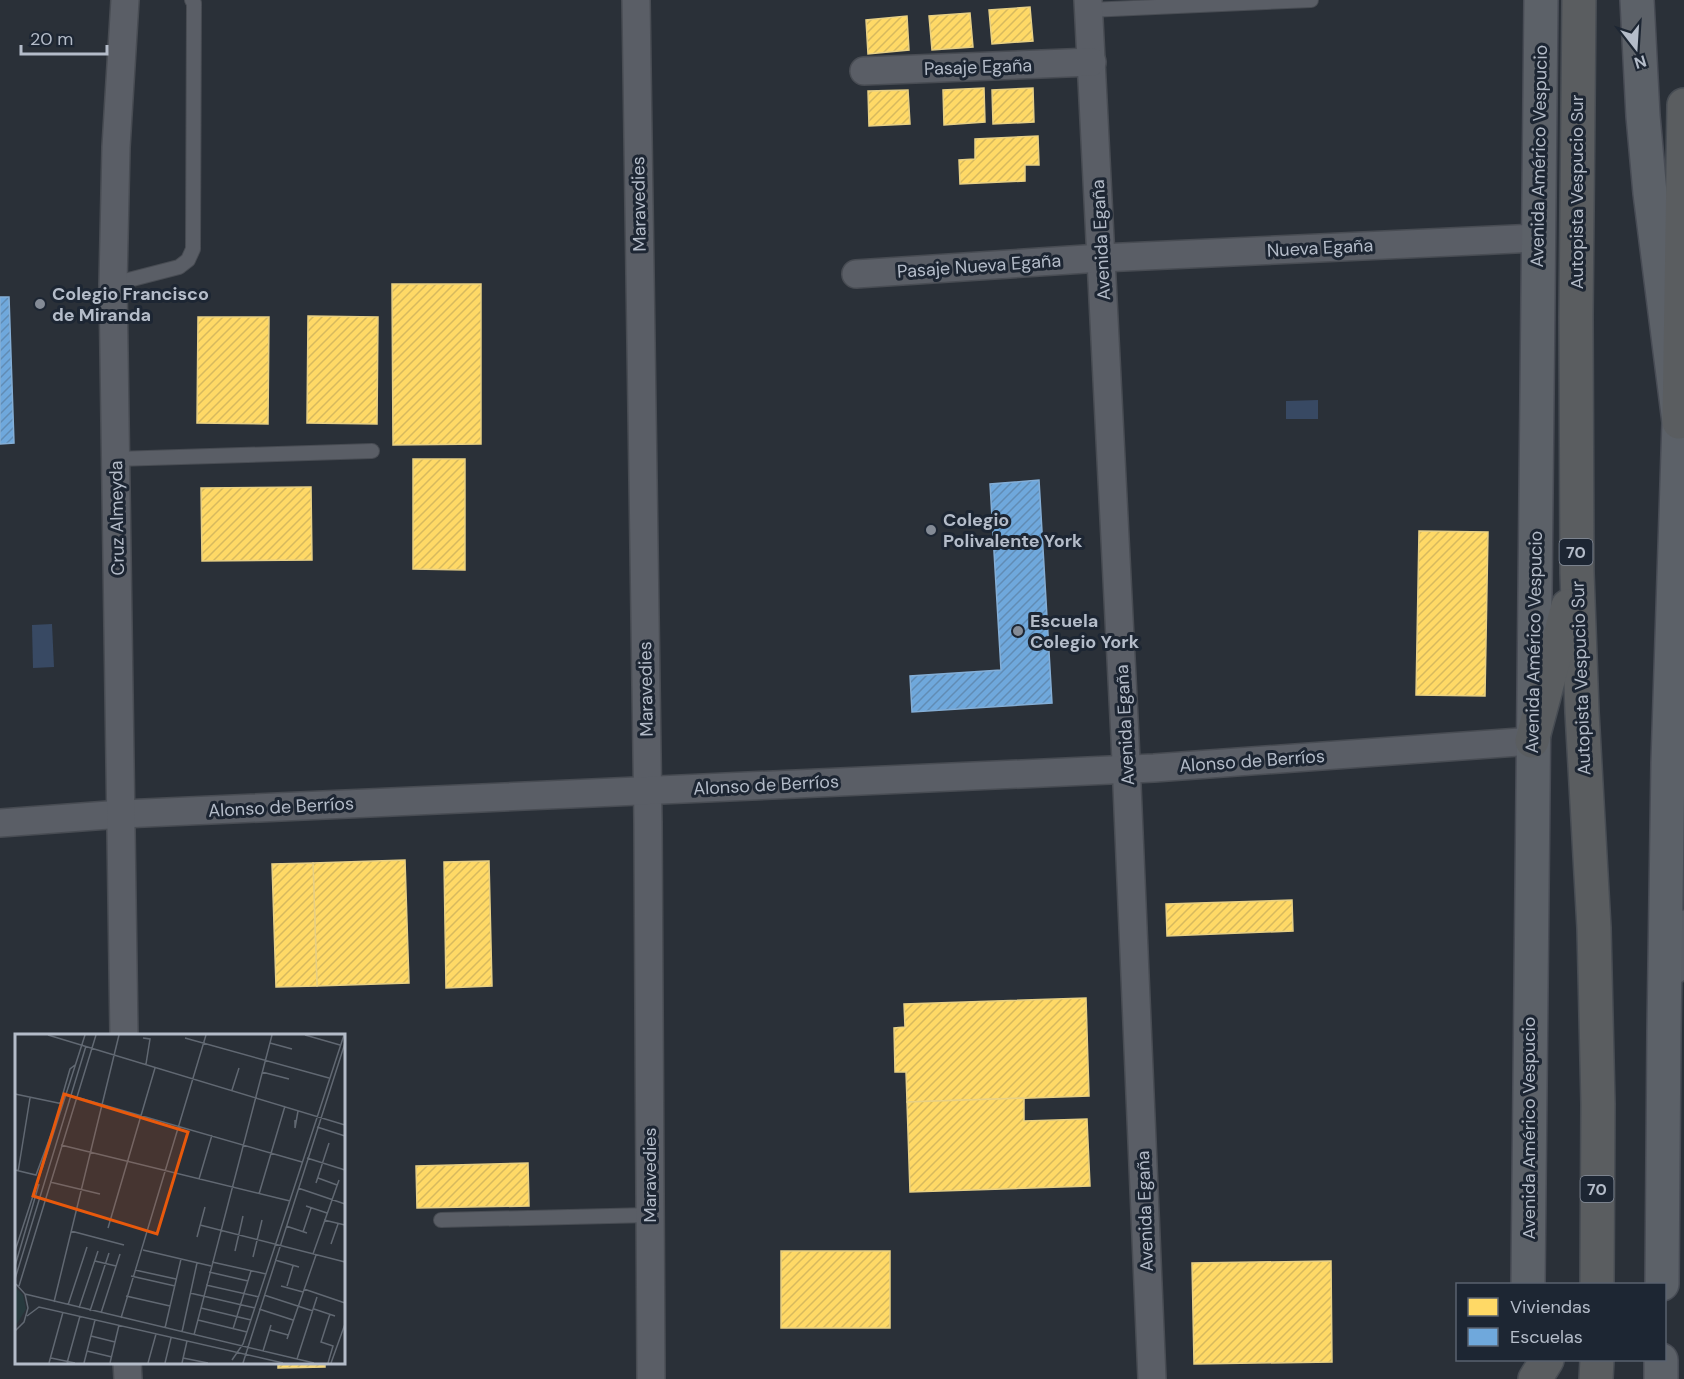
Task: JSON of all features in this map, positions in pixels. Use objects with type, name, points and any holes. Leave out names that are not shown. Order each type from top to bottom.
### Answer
[{"type":"highway","name":"Autopista Vespucio Sur","points":[[1579,0],[1576,573],[1594,928],[1598,1104],[1595,1281]]},
{"type":"highway","points":[[1679,423],[1684,105]]},
{"type":"highway","points":[[1532,741],[1576,573]]},
{"type":"highway","points":[[1534,1379],[1546,1361]]},
{"type":"highway","points":[[1596,1361],[1596,1379]]},
{"type":"main road","name":"Avenida Américo Vespucio","points":[[1528,1283],[1541,0]]},
{"type":"main road","points":[[1637,0],[1643,116],[1650,193],[1679,423],[1668,763],[1664,1031],[1673,1250],[1662,1283]]},
{"type":"main road","points":[[1527,1361],[1527,1379]]},
{"type":"main road","points":[[1661,1361],[1661,1379]]},
{"type":"street","name":"Cruz Almeyda","points":[[124,1034],[112,284],[116,147],[125,0]]},
{"type":"street","name":"Maravedies","points":[[636,0],[648,790],[651,1379]]},
{"type":"street","name":"Avenida Egaña","points":[[1089,5],[1127,769],[1152,1379]]},
{"type":"street","name":"Pasaje Egaña","points":[[864,71],[1092,62]]},
{"type":"street","name":"Nueva Egaña","points":[[1101,258],[1539,238]]},
{"type":"street","name":"Pasaje Nueva Egaña","points":[[856,274],[1101,258]]},
{"type":"street","name":"Alonso de Berríos","points":[[0,822],[122,814],[1127,769],[1532,741]]},
{"type":"street","points":[[1664,1031],[1684,924]]},
{"type":"street","points":[[127,1364],[128,1379]]},
{"type":"lane","points":[[112,284],[179,267],[188,260],[193,249],[194,3],[192,0]]},
{"type":"lane","points":[[1089,5],[1311,0]]},
{"type":"lane","points":[[116,459],[372,451]]},
{"type":"lane","points":[[441,1220],[650,1215]]},
{"type":"water","points":[[1318,400],[1318,419],[1286,419],[1286,401]]},
{"type":"water","points":[[52,624],[54,667],[33,668],[32,625]]},
{"type":"building: Viviendas","points":[[1030,7],[1033,41],[992,44],[989,10]]},
{"type":"building: Viviendas","points":[[970,13],[973,47],[932,50],[929,16]]},
{"type":"building: Viviendas","points":[[907,16],[909,50],[868,54],[866,20]]},
{"type":"building: Viviendas","points":[[984,88],[985,122],[944,125],[943,90]]},
{"type":"building: Viviendas","points":[[1033,88],[1034,122],[993,124],[992,90]]},
{"type":"building: Viviendas","points":[[908,90],[910,124],[869,126],[868,91]]},
{"type":"building: Viviendas","points":[[1038,136],[1039,165],[1025,165],[1025,181],[960,184],[959,160],[975,159],[975,139]]},
{"type":"building: Viviendas","points":[[392,284],[481,284],[481,444],[393,445]]},
{"type":"building: Viviendas","points":[[308,316],[378,317],[377,424],[307,423]]},
{"type":"building: Viviendas","points":[[198,317],[269,317],[268,424],[197,423]]},
{"type":"building: Viviendas","points":[[413,459],[465,459],[465,570],[413,569]]},
{"type":"building: Viviendas","points":[[311,487],[312,560],[202,561],[201,488]]},
{"type":"building: Viviendas","points":[[1419,531],[1488,532],[1485,696],[1416,695]]},
{"type":"building: Viviendas","points":[[405,860],[409,983],[317,986],[313,863]]},
{"type":"building: Viviendas","points":[[489,861],[492,986],[446,988],[444,862]]},
{"type":"building: Viviendas","points":[[313,863],[317,986],[276,987],[272,864]]},
{"type":"building: Viviendas","points":[[1292,900],[1293,931],[1167,936],[1166,904]]},
{"type":"building: Viviendas","points":[[1086,998],[1089,1096],[907,1102],[906,1072],[895,1072],[894,1028],[905,1027],[904,1004]]},
{"type":"building: Viviendas","points":[[1024,1098],[1024,1121],[1087,1119],[1090,1186],[910,1192],[907,1102]]},
{"type":"building: Viviendas","points":[[528,1163],[529,1206],[417,1208],[416,1166]]},
{"type":"building: Viviendas","points":[[781,1251],[890,1251],[890,1328],[781,1328]]},
{"type":"building: Viviendas","points":[[1331,1261],[1332,1362],[1194,1364],[1192,1263]]},
{"type":"building: Viviendas","points":[[278,1364],[325,1364],[325,1367],[278,1368]]},
{"type":"building: Escuelas","points":[[0,297],[9,297],[14,443],[0,444]]},
{"type":"building: Escuelas","points":[[1039,480],[1052,703],[912,712],[910,676],[1001,670],[990,484]]},
{"type":"place","name":"Colegio Francisco de Miranda","points":[[40,304]]},
{"type":"place","name":"Colegio Polivalente York","points":[[931,530]]},
{"type":"place","name":"Escuela Colegio York","points":[[1018,631]]}]
